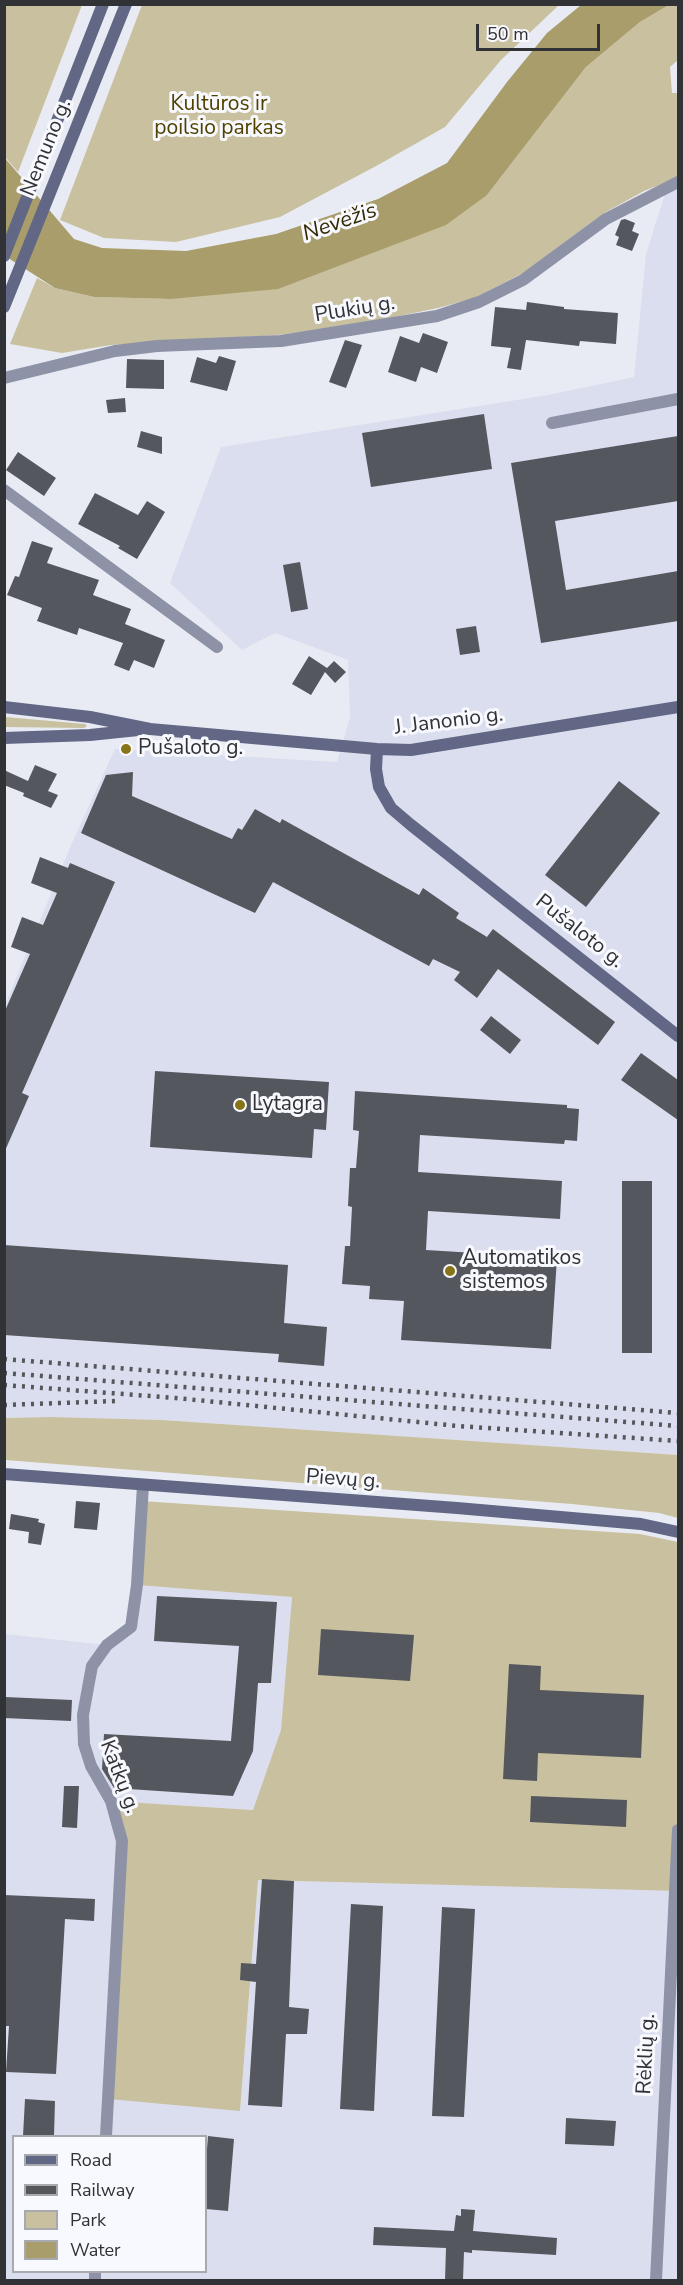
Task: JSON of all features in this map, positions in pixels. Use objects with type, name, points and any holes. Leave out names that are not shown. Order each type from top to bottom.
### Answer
[{"type":"main road","name":"Nemuno g.","points":[[4,256],[103,6]]},
{"type":"main road","name":"Nemuno g.","points":[[4,307],[124,9]]},
{"type":"main road","name":"J. Janonio g.","points":[[4,707],[90,717],[150,729],[411,750],[678,707]]},
{"type":"main road","name":"J. Janonio g.","points":[[4,738],[90,735],[150,729]]},
{"type":"main road","name":"Pušaloto g.","points":[[377,749],[376,769],[380,787],[391,808],[678,1036]]},
{"type":"main road","name":"Pievų g.","points":[[4,1474],[446,1507],[629,1523],[678,1532]]},
{"type":"street","name":"Plukių g.","points":[[4,378],[116,351],[158,346],[281,341],[437,316],[479,303],[523,280],[606,219],[678,182]]},
{"type":"street","points":[[552,423],[678,399]]},
{"type":"street","points":[[4,490],[218,647]]},
{"type":"street","name":"Katkų g.","points":[[106,2135],[122,1841],[111,1801],[91,1766],[84,1744],[82,1715],[92,1666],[107,1645],[131,1627],[137,1585],[142,1485]]},
{"type":"street","name":"Rėklių g.","points":[[656,2280],[678,1830]]},
{"type":"shaded area","points":[[678,178],[678,1455],[162,1420],[5,1418],[5,1005],[72,843],[115,749],[337,762],[350,717],[348,660],[275,633],[242,650],[170,583],[221,447],[548,395],[634,377],[646,254],[669,181]]},
{"type":"shaded area","points":[[137,1585],[292,1597],[281,1730],[253,1810],[111,1801],[240,2111],[258,1880],[678,1891],[678,2280],[5,2280],[5,1634],[107,1645],[131,1627]]},
{"type":"green space","name":"Kultūros ir poilsio parkas","points":[[142,4],[559,5],[501,60],[445,127],[280,217],[176,242],[104,238],[60,220]]},
{"type":"green space","points":[[4,5],[82,5],[18,172],[5,157]]},
{"type":"green space","points":[[669,5],[678,5],[678,60],[670,67],[672,93],[678,93],[678,178],[644,191],[606,212],[523,273],[474,298],[355,325],[278,335],[111,345],[62,353],[10,344],[37,278],[55,288],[94,297],[171,299],[487,195],[586,67],[640,22]]},
{"type":"green space","points":[[5,717],[87,726],[84,728],[5,727]]},
{"type":"green space","points":[[5,1418],[162,1420],[678,1455],[678,1518],[659,1513],[572,1504],[5,1460]]},
{"type":"green space","points":[[141,1501],[640,1534],[678,1542],[678,1891],[258,1880],[240,2111],[109,2099],[120,1864],[111,1801],[253,1810],[281,1730],[292,1597],[137,1585]]},
{"type":"water","name":"Nevėžis","points":[[581,5],[669,5],[640,22],[586,67],[487,195],[446,225],[278,289],[171,299],[94,297],[55,288],[5,256],[4,157],[74,239],[102,248],[186,251],[276,234],[378,199],[447,163],[507,82],[547,33]]},
{"type":"building","points":[[625,219],[635,223],[632,231],[639,234],[632,251],[616,245],[619,237],[615,235],[621,220]]},
{"type":"building","points":[[527,302],[564,307],[564,309],[618,313],[616,344],[580,341],[579,346],[526,340],[521,370],[507,368],[511,348],[491,346],[495,307],[526,310]]},
{"type":"building","points":[[423,333],[448,342],[437,373],[421,367],[416,382],[388,372],[400,336],[419,343]]},
{"type":"building","points":[[345,340],[362,345],[346,388],[329,382]]},
{"type":"building","points":[[219,356],[236,361],[227,391],[190,382],[197,357],[216,363]]},
{"type":"building","points":[[127,359],[164,360],[164,389],[126,388]]},
{"type":"building","points":[[125,398],[126,412],[108,413],[106,400]]},
{"type":"building","points":[[484,414],[492,469],[371,487],[362,433]]},
{"type":"building","points":[[141,431],[162,437],[162,454],[137,447]]},
{"type":"building","points":[[678,436],[678,501],[555,521],[566,590],[678,571],[678,621],[541,643],[511,463]]},
{"type":"building","points":[[18,452],[56,478],[44,496],[6,470]]},
{"type":"building","points":[[95,493],[138,515],[147,501],[165,512],[137,559],[118,548],[120,546],[78,524]]},
{"type":"building","points":[[32,541],[53,548],[47,563],[99,580],[93,595],[131,609],[125,624],[165,640],[154,668],[134,660],[129,671],[114,665],[123,643],[79,628],[77,635],[37,621],[42,608],[7,595],[15,576],[19,577]]},
{"type":"building","points":[[300,562],[308,609],[291,612],[283,565]]},
{"type":"building","points":[[476,626],[480,652],[460,655],[456,629]]},
{"type":"building","points":[[309,656],[327,668],[334,661],[346,672],[335,683],[325,672],[311,695],[292,684]]},
{"type":"building","points":[[35,765],[57,774],[48,791],[58,795],[51,808],[4,785],[4,770],[28,781]]},
{"type":"building","points":[[133,772],[132,796],[232,839],[238,828],[242,830],[255,809],[280,823],[282,819],[419,895],[423,888],[459,913],[456,918],[487,937],[493,929],[615,1022],[598,1045],[498,969],[477,998],[454,980],[460,972],[433,959],[429,966],[273,882],[255,913],[81,833],[106,775]]},
{"type":"building","points":[[619,781],[660,813],[586,907],[545,875]]},
{"type":"building","points":[[40,857],[68,868],[70,863],[115,882],[22,1093],[29,1096],[4,1153],[4,1013],[30,954],[11,947],[22,917],[43,925],[57,893],[31,883]]},
{"type":"building","points":[[491,1016],[521,1040],[510,1054],[480,1030]]},
{"type":"building","points":[[641,1053],[678,1080],[678,1120],[621,1080]]},
{"type":"building","name":"Lytagra","points":[[155,1071],[329,1082],[326,1130],[314,1129],[312,1158],[150,1147]]},
{"type":"building","points":[[355,1091],[567,1105],[567,1108],[579,1109],[577,1141],[565,1140],[564,1144],[420,1135],[418,1172],[562,1181],[560,1219],[428,1211],[426,1250],[557,1258],[551,1349],[401,1340],[404,1301],[369,1299],[370,1286],[342,1284],[345,1246],[350,1246],[352,1207],[348,1206],[350,1168],[356,1168],[359,1131],[353,1130]]},
{"type":"building","points":[[622,1181],[652,1181],[652,1353],[622,1353]]},
{"type":"building","points":[[4,1245],[288,1265],[284,1323],[327,1327],[324,1366],[278,1362],[279,1354],[4,1335]]},
{"type":"building","points":[[76,1501],[100,1503],[97,1530],[74,1528]]},
{"type":"building","points":[[11,1514],[39,1519],[38,1522],[45,1524],[41,1545],[28,1543],[29,1532],[9,1529]]},
{"type":"building","points":[[157,1596],[277,1602],[271,1683],[258,1683],[253,1751],[233,1796],[114,1788],[102,1769],[104,1734],[231,1741],[239,1646],[154,1641]]},
{"type":"building","points":[[321,1629],[414,1635],[410,1681],[318,1675]]},
{"type":"building","points":[[509,1664],[541,1666],[540,1690],[644,1695],[641,1758],[538,1753],[537,1781],[503,1779]]},
{"type":"building","points":[[5,1697],[72,1700],[71,1721],[4,1718]]},
{"type":"building","points":[[64,1786],[79,1786],[77,1828],[62,1827]]},
{"type":"building","points":[[531,1796],[627,1800],[626,1827],[530,1822]]},
{"type":"building","points":[[262,1879],[294,1881],[289,2007],[309,2009],[307,2034],[286,2034],[282,2107],[248,2105],[256,1982],[240,1980],[241,1963],[256,1964]]},
{"type":"building","points":[[4,1895],[95,1899],[94,1921],[65,1919],[56,2074],[6,2072],[9,2026],[4,2026]]},
{"type":"building","points":[[351,1904],[383,1906],[374,2111],[340,2109]]},
{"type":"building","points":[[442,1907],[475,1909],[464,2117],[432,2116]]},
{"type":"building","points":[[25,2099],[55,2101],[54,2135],[23,2135]]},
{"type":"building","points":[[566,2118],[616,2121],[614,2146],[565,2144]]},
{"type":"building","points":[[208,2136],[234,2139],[228,2211],[207,2209]]},
{"type":"building","points":[[461,2209],[475,2210],[473,2231],[557,2238],[556,2255],[472,2250],[472,2253],[464,2252],[463,2280],[445,2280],[446,2248],[373,2245],[374,2227],[454,2231],[456,2215],[461,2216]]},
{"type":"railway","points":[[4,1359],[678,1413]]},
{"type":"railway","points":[[4,1373],[678,1426]]},
{"type":"railway","points":[[4,1385],[176,1398],[458,1426],[678,1441]]},
{"type":"railway","points":[[4,1405],[116,1401]]},
{"type":"place","name":"Pušaloto g.","points":[[126,749]]},
{"type":"place","name":"Lytagra","points":[[240,1105]]},
{"type":"place","name":"Automatikos sistemos","points":[[450,1271]]}]
